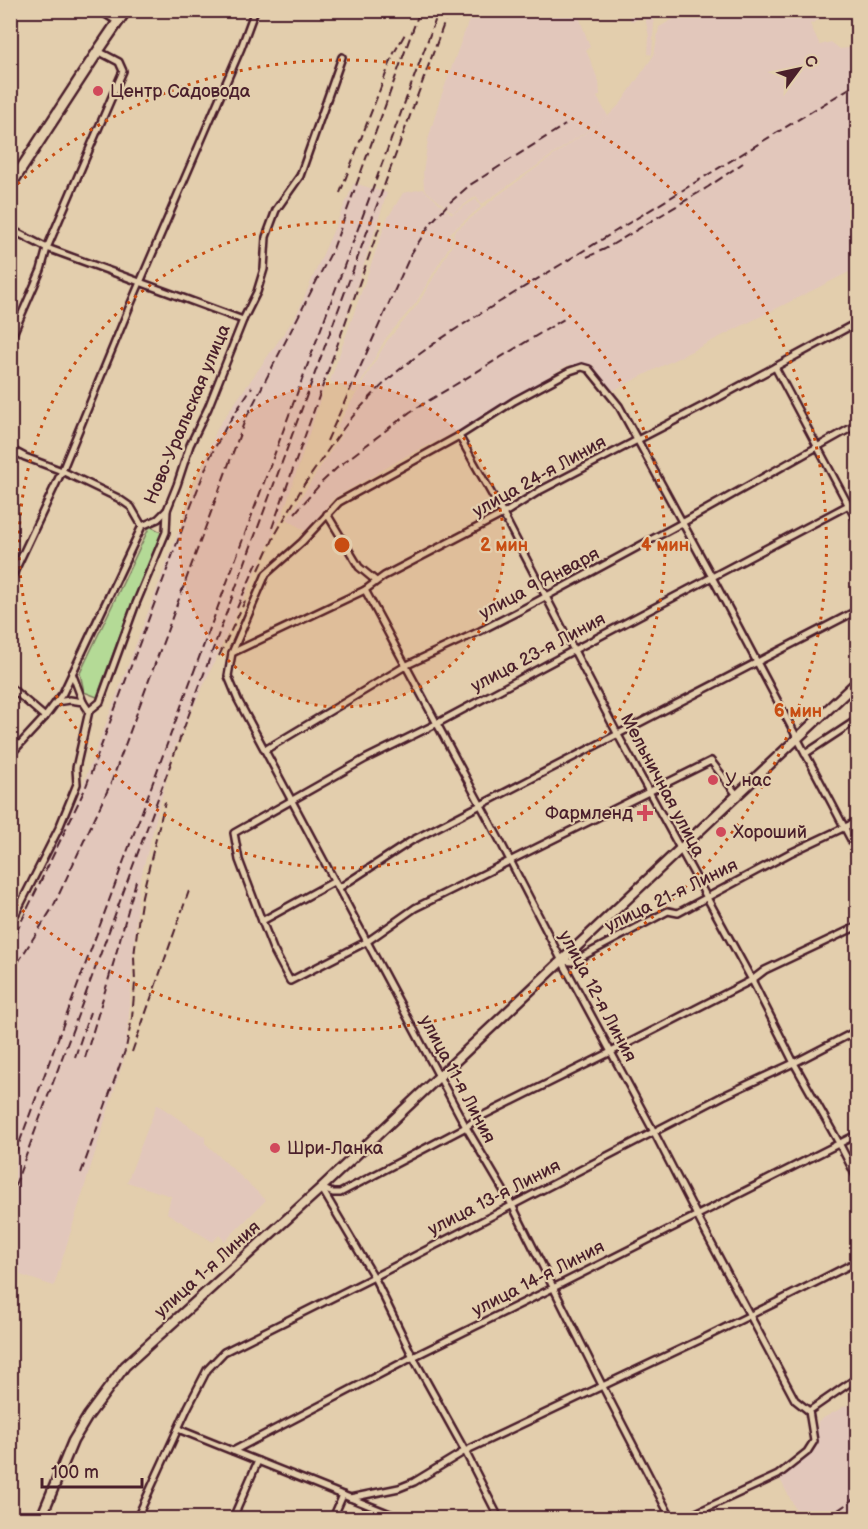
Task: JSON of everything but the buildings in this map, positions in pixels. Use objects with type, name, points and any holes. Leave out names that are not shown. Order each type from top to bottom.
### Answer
[{"type":"main road","points":[[102,10],[119,21]]},
{"type":"main road","points":[[10,186],[126,10]]},
{"type":"main road","name":"улица 21-я Линия","points":[[440,1077],[858,681]]},
{"type":"main road","name":"улица 1-я Линия","points":[[41,1518],[73,1441],[88,1416],[125,1366],[228,1274],[440,1077]]},
{"type":"street","points":[[10,581],[62,471],[255,10]]},
{"type":"street","points":[[10,341],[123,71],[119,62],[98,51]]},
{"type":"street","name":"Ново-Уральская улица","points":[[10,755],[45,717],[63,693],[142,526],[158,519],[167,510],[190,445],[257,292],[264,268],[266,237],[276,210],[300,176],[342,57]]},
{"type":"street","points":[[10,229],[47,248],[243,320]]},
{"type":"street","name":"улица 24-я Линия","points":[[232,653],[365,590],[384,576],[504,514],[542,490],[858,322]]},
{"type":"street","points":[[232,653],[266,574],[302,542],[339,502],[570,371],[582,367],[590,369],[619,406],[638,440],[858,853]]},
{"type":"street","points":[[775,367],[858,523]]},
{"type":"street","name":"улица 9 Января","points":[[265,750],[407,665],[546,597],[858,424]]},
{"type":"street","name":"Мельничная улица","points":[[459,436],[504,514],[618,735],[858,1180]]},
{"type":"street","points":[[10,449],[118,498],[131,507],[142,526]]},
{"type":"street","name":"улица 23-я Линия","points":[[262,921],[239,860],[234,833],[365,759],[436,724],[858,500]]},
{"type":"street","points":[[10,925],[59,828],[77,784],[76,768],[89,711],[100,702],[135,606],[166,532],[167,510]]},
{"type":"street","points":[[327,514],[359,567],[376,582]]},
{"type":"street","name":"улица 12-я Линия","points":[[365,590],[407,665],[436,724],[749,1315],[795,1400],[809,1411]]},
{"type":"street","points":[[339,888],[411,842],[858,610]]},
{"type":"street","name":"улица 11-я Линия","points":[[232,653],[228,676],[238,700],[466,1127],[512,1205],[671,1518]]},
{"type":"street","points":[[72,673],[83,702],[89,711]]},
{"type":"street","points":[[10,687],[45,717]]},
{"type":"street","points":[[56,702],[70,700],[83,702]]},
{"type":"street","points":[[805,754],[858,718]]},
{"type":"street","points":[[335,881],[262,921],[273,949],[290,981],[368,941],[415,908],[711,761],[737,795]]},
{"type":"street","name":"улица 21-я Линия","points":[[562,962],[572,962],[668,911],[678,914],[790,853],[858,821]]},
{"type":"street","points":[[321,1188],[340,1193],[466,1127],[478,1118],[752,980],[765,970],[858,926]]},
{"type":"street","name":"улица 13-я Линия","points":[[137,1518],[207,1370],[224,1352],[723,1096],[858,1030]]},
{"type":"street","name":"улица 14-я Линия","points":[[233,1450],[858,1134]]},
{"type":"street","points":[[321,1188],[374,1277],[413,1357],[499,1518]]},
{"type":"street","points":[[350,1498],[399,1488],[414,1482],[465,1451],[704,1338],[858,1261]]},
{"type":"street","points":[[685,1518],[778,1475],[807,1452],[814,1441],[809,1411],[858,1377]]},
{"type":"street","points":[[179,1428],[399,1518]]},
{"type":"street","points":[[233,1518],[258,1461]]},
{"type":"street","points":[[333,1518],[343,1495]]},
{"type":"shaded area","points":[[473,11],[577,11],[590,47],[586,50],[599,82],[600,95],[597,97],[608,116],[621,103],[654,55],[659,27],[688,11],[821,11],[825,17],[810,24],[820,45],[831,42],[840,49],[857,47],[857,268],[612,391],[597,377],[593,365],[568,365],[456,432],[408,455],[333,499],[306,532],[287,519],[342,433],[337,426],[387,341],[418,304],[455,240],[453,233],[497,196],[607,117],[482,204],[476,196],[453,213],[424,189],[423,172],[428,140],[439,102]]},
{"type":"shaded area","points":[[629,11],[651,11],[654,24],[652,55],[648,54],[649,37],[645,17],[631,21]]},
{"type":"shaded area","points":[[354,183],[387,193],[283,514],[174,749],[139,885],[126,1052],[54,1286],[11,1272],[11,940],[77,800],[218,427],[296,316]]},
{"type":"shaded area","points":[[423,189],[452,214],[476,199],[481,207],[450,233],[453,240],[416,303],[386,338],[355,393],[330,381],[387,219],[403,193]]},
{"type":"shaded area","points":[[157,1104],[205,1137],[205,1143],[266,1200],[225,1241],[219,1235],[213,1242],[167,1213],[171,1196],[127,1182]]},
{"type":"shaded area","points":[[847,1405],[854,1417],[857,1414],[857,1518],[800,1518],[780,1479],[816,1444],[818,1421]]},
{"type":"green space","points":[[150,526],[163,533],[125,621],[97,697],[84,692],[80,673]]},
{"type":"railway","points":[[10,975],[53,907],[111,783],[245,420],[333,249],[420,10]]},
{"type":"railway","points":[[10,1168],[439,10]]},
{"type":"railway","points":[[10,1199],[449,10]]},
{"type":"railway","points":[[340,193],[394,53],[405,34]]},
{"type":"railway","points":[[303,486],[353,416],[389,379],[421,353],[475,317],[858,83]]},
{"type":"railway","points":[[327,441],[411,254],[431,223],[470,185],[565,125]]},
{"type":"railway","points":[[587,257],[605,249],[708,187],[743,163]]},
{"type":"railway","points":[[272,528],[379,228]]},
{"type":"railway","points":[[295,513],[339,466],[410,412],[564,319]]},
{"type":"railway","points":[[10,945],[85,789],[211,455],[252,387]]},
{"type":"railway","points":[[259,570],[275,535],[306,481]]},
{"type":"railway","points":[[237,608],[258,561]]},
{"type":"railway","points":[[219,656],[245,601]]},
{"type":"railway","points":[[81,1173],[126,1048],[132,1018],[135,983],[134,956],[142,896],[165,802]]},
{"type":"railway","points":[[85,1058],[136,881]]},
{"type":"railway","points":[[132,1052],[190,888]]},
{"type":"railway","points":[[75,1057],[90,1012]]},
{"type":"railway","points":[[827,1518],[858,1496]]},
{"type":"place","name":"Центр Садовода","points":[[98,91]]},
{"type":"place","name":"У нас","points":[[713,780]]},
{"type":"place","name":"Фармленд","points":[[645,813]]},
{"type":"place","name":"Хороший","points":[[721,832]]},
{"type":"place","name":"Шри-Ланка","points":[[275,1148]]}]
